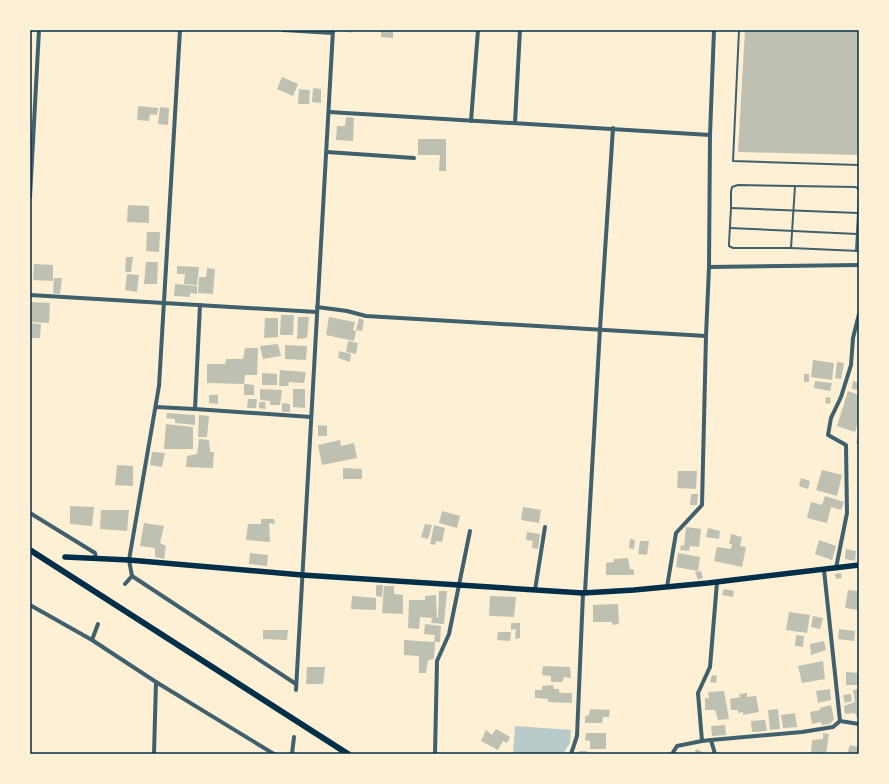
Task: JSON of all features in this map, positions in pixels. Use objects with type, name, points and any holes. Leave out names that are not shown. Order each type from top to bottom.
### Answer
[{"type":"highway","points":[[30,550],[348,754]]},
{"type":"main road","points":[[66,557],[96,560],[129,560],[302,575],[584,592],[667,587],[859,565]]},
{"type":"street","points":[[30,197],[40,30]]},
{"type":"street","points":[[180,30],[159,386],[129,560],[132,576],[296,684]]},
{"type":"street","points":[[283,30],[333,31],[296,690]]},
{"type":"street","points":[[471,121],[478,30]]},
{"type":"street","points":[[515,123],[520,30]]},
{"type":"street","points":[[667,587],[676,533],[702,505],[709,267],[710,135],[714,30]]},
{"type":"street","points":[[329,112],[710,135]]},
{"type":"street","points":[[571,754],[577,736],[584,592],[613,128]]},
{"type":"street","points":[[327,152],[414,158]]},
{"type":"street","points":[[709,267],[859,266]]},
{"type":"street","points":[[30,295],[200,305],[317,309],[347,311],[366,316],[706,336]]},
{"type":"street","points":[[195,409],[200,305]]},
{"type":"street","points":[[836,568],[847,513],[846,445],[828,435],[831,418],[841,397],[850,365],[853,338],[859,314]]},
{"type":"street","points":[[156,407],[311,417]]},
{"type":"street","points":[[30,513],[95,553],[96,560]]},
{"type":"street","points":[[535,590],[545,527]]},
{"type":"street","points":[[435,754],[437,661],[449,634],[470,532]]},
{"type":"street","points":[[824,570],[840,721]]},
{"type":"street","points":[[125,584],[132,576]]},
{"type":"street","points":[[702,741],[698,693],[710,667],[717,582]]},
{"type":"street","points":[[30,605],[92,640],[156,682],[274,754]]},
{"type":"street","points":[[92,640],[98,624]]},
{"type":"street","points":[[154,754],[156,682]]},
{"type":"street","points":[[840,721],[859,724]]},
{"type":"street","points":[[672,754],[677,746],[702,741],[802,732],[834,727],[840,721]]},
{"type":"street","points":[[292,754],[294,737]]},
{"type":"street","points":[[711,740],[715,754]]},
{"type":"lane","points":[[739,30],[733,161],[859,165]]},
{"type":"lane","points":[[738,185],[855,187],[858,188],[859,193],[857,234],[858,251],[791,248],[733,248],[729,246],[732,187],[738,185]]},
{"type":"lane","points":[[791,248],[795,186]]},
{"type":"lane","points":[[731,208],[858,213]]},
{"type":"lane","points":[[730,228],[857,234]]},
{"type":"shaded area","points":[[515,726],[571,730],[570,743],[563,754],[513,754]]},
{"type":"building","points":[[352,30],[352,33],[344,31]]},
{"type":"building","points":[[381,30],[393,30],[393,38],[381,37]]},
{"type":"building","points":[[745,30],[859,30],[859,127],[857,155],[738,152]]},
{"type":"building","points":[[282,77],[298,84],[293,96],[277,89]]},
{"type":"building","points":[[313,88],[321,89],[321,103],[312,102]]},
{"type":"building","points":[[299,89],[310,90],[309,104],[298,104]]},
{"type":"building","points":[[138,106],[158,108],[157,115],[150,114],[149,121],[137,120]]},
{"type":"building","points":[[160,107],[169,108],[168,125],[158,124]]},
{"type":"building","points":[[346,117],[354,118],[353,141],[336,140],[337,126],[345,126]]},
{"type":"building","points":[[418,139],[446,139],[446,171],[439,171],[440,155],[418,155]]},
{"type":"building","points":[[128,205],[149,206],[149,223],[127,222]]},
{"type":"building","points":[[147,232],[160,232],[159,252],[146,251]]},
{"type":"building","points":[[126,257],[133,257],[131,272],[125,272]]},
{"type":"building","points":[[146,262],[158,262],[157,284],[144,284]]},
{"type":"building","points":[[34,264],[53,265],[53,281],[33,280]]},
{"type":"building","points":[[177,266],[199,267],[197,285],[184,284],[185,274],[177,274]]},
{"type":"building","points":[[207,268],[215,269],[213,294],[198,293],[199,277],[206,277]]},
{"type":"building","points":[[127,274],[139,275],[137,292],[125,290]]},
{"type":"building","points":[[54,278],[62,278],[60,294],[53,293]]},
{"type":"building","points":[[175,284],[197,286],[197,294],[190,293],[190,297],[174,296]]},
{"type":"building","points":[[30,302],[50,303],[49,323],[30,322]]},
{"type":"building","points":[[281,315],[294,315],[293,335],[280,335]]},
{"type":"building","points":[[298,317],[309,317],[307,338],[297,339]]},
{"type":"building","points":[[329,317],[355,322],[353,330],[356,331],[354,341],[326,335]]},
{"type":"building","points":[[265,318],[278,318],[278,337],[264,338]]},
{"type":"building","points":[[359,318],[364,320],[362,331],[356,330]]},
{"type":"building","points":[[30,323],[41,324],[40,338],[30,338]]},
{"type":"building","points":[[348,341],[358,343],[356,354],[346,352]]},
{"type":"building","points":[[278,344],[281,356],[263,359],[260,346]]},
{"type":"building","points":[[285,345],[307,346],[306,360],[285,359]]},
{"type":"building","points":[[245,348],[258,348],[257,375],[245,375],[244,384],[207,383],[207,364],[225,364],[226,359],[243,359]]},
{"type":"building","points":[[339,351],[351,354],[350,362],[338,358]]},
{"type":"building","points":[[813,360],[834,363],[832,380],[811,377]]},
{"type":"building","points":[[837,362],[844,363],[841,379],[835,378]]},
{"type":"building","points":[[280,370],[306,372],[304,383],[289,382],[288,386],[279,386]]},
{"type":"building","points":[[262,373],[277,374],[277,385],[262,385]]},
{"type":"building","points":[[804,374],[809,374],[809,382],[804,382]]},
{"type":"building","points":[[815,381],[832,383],[830,391],[814,388]]},
{"type":"building","points":[[853,381],[859,383],[859,390],[852,389]]},
{"type":"building","points":[[244,384],[254,385],[254,395],[244,395]]},
{"type":"building","points":[[260,389],[282,390],[280,405],[270,405],[270,401],[260,400]]},
{"type":"building","points":[[293,389],[305,389],[305,408],[293,407]]},
{"type":"building","points":[[848,391],[859,395],[859,419],[855,432],[837,426]]},
{"type":"building","points":[[209,395],[218,395],[218,404],[209,403]]},
{"type":"building","points":[[826,397],[831,398],[830,404],[825,403]]},
{"type":"building","points":[[248,399],[257,399],[256,408],[247,408]]},
{"type":"building","points":[[259,402],[265,402],[266,409],[259,408]]},
{"type":"building","points":[[282,403],[290,404],[290,412],[282,412]]},
{"type":"building","points":[[167,413],[195,415],[195,425],[175,423],[175,419],[166,418]]},
{"type":"building","points":[[199,415],[209,416],[207,437],[198,437]]},
{"type":"building","points":[[166,424],[193,427],[193,449],[164,449]]},
{"type":"building","points":[[318,425],[327,426],[327,436],[318,436]]},
{"type":"building","points":[[858,433],[859,444],[856,444]]},
{"type":"building","points":[[199,439],[209,440],[210,452],[214,452],[213,468],[186,467],[187,456],[197,454]]},
{"type":"building","points":[[340,440],[341,446],[354,443],[357,458],[322,465],[318,445]]},
{"type":"building","points":[[152,452],[165,453],[162,467],[150,465]]},
{"type":"building","points":[[117,465],[133,466],[133,486],[115,485]]},
{"type":"building","points":[[343,468],[362,469],[362,479],[343,479]]},
{"type":"building","points":[[822,470],[842,475],[837,496],[816,490]]},
{"type":"building","points":[[678,471],[697,471],[696,489],[677,488]]},
{"type":"building","points":[[801,478],[810,481],[808,489],[799,486]]},
{"type":"building","points":[[691,494],[698,494],[697,505],[690,505]]},
{"type":"building","points":[[825,496],[844,502],[841,510],[831,507],[827,523],[807,518],[811,502],[822,505]]},
{"type":"building","points":[[70,506],[94,507],[92,526],[70,524]]},
{"type":"building","points":[[523,507],[541,510],[539,523],[521,520]]},
{"type":"building","points":[[101,510],[129,510],[127,531],[100,529]]},
{"type":"building","points":[[442,511],[460,516],[457,528],[439,523]]},
{"type":"building","points":[[261,519],[274,519],[275,524],[269,523],[270,542],[246,540],[248,524],[261,524]]},
{"type":"building","points":[[144,523],[164,526],[160,543],[166,546],[164,559],[155,557],[155,548],[140,546]]},
{"type":"building","points":[[425,524],[432,525],[428,539],[421,537]]},
{"type":"building","points":[[434,525],[445,528],[442,542],[436,541],[435,545],[430,544]]},
{"type":"building","points":[[686,527],[701,529],[699,547],[690,546],[689,551],[680,550],[681,545],[684,546]]},
{"type":"building","points":[[708,528],[720,531],[719,539],[706,537]]},
{"type":"building","points":[[527,532],[540,534],[538,549],[532,548],[533,541],[526,540]]},
{"type":"building","points":[[731,534],[742,537],[740,546],[746,547],[742,567],[714,561],[717,547],[731,549],[732,544],[729,544]]},
{"type":"building","points":[[630,539],[635,540],[634,549],[629,548]]},
{"type":"building","points":[[819,540],[836,546],[832,560],[815,554]]},
{"type":"building","points":[[640,541],[649,541],[647,555],[638,554]]},
{"type":"building","points":[[846,549],[856,551],[855,561],[845,559]]},
{"type":"building","points":[[250,553],[268,555],[267,566],[249,564]]},
{"type":"building","points":[[678,553],[700,557],[698,571],[676,567]]},
{"type":"building","points":[[628,558],[630,569],[634,570],[634,575],[606,575],[606,563],[614,562],[614,559]]},
{"type":"building","points":[[701,571],[703,578],[698,580],[695,572]]},
{"type":"building","points":[[841,573],[842,578],[836,579],[835,574]]},
{"type":"building","points":[[376,585],[383,585],[382,597],[376,596]]},
{"type":"building","points":[[384,586],[394,586],[394,594],[403,595],[403,614],[382,613]]},
{"type":"building","points":[[724,589],[734,591],[733,597],[722,595]]},
{"type":"building","points":[[848,590],[859,591],[859,610],[845,608]]},
{"type":"building","points":[[439,591],[447,591],[444,624],[431,623],[432,618],[420,617],[419,629],[408,628],[409,600],[425,600],[425,596],[436,595],[438,618]]},
{"type":"building","points":[[352,596],[376,598],[376,610],[351,609]]},
{"type":"building","points":[[490,596],[516,597],[514,617],[489,616]]},
{"type":"building","points":[[618,604],[619,624],[613,625],[612,622],[593,622],[593,605]]},
{"type":"building","points":[[789,612],[810,615],[807,633],[786,630]]},
{"type":"building","points":[[813,616],[823,618],[820,629],[811,627]]},
{"type":"building","points":[[511,623],[520,623],[520,638],[515,639],[516,629],[511,630]]},
{"type":"building","points":[[425,624],[441,626],[440,642],[435,642],[434,659],[428,660],[426,673],[419,673],[419,656],[404,655],[404,640],[434,642],[435,635],[424,634]]},
{"type":"building","points":[[839,629],[855,631],[854,641],[838,639]]},
{"type":"building","points":[[263,630],[288,630],[287,640],[263,639]]},
{"type":"building","points":[[498,632],[511,632],[510,641],[497,640]]},
{"type":"building","points":[[796,635],[804,636],[803,647],[795,646]]},
{"type":"building","points":[[824,641],[826,650],[811,655],[810,644]]},
{"type":"building","points":[[823,661],[825,679],[802,683],[798,666]]},
{"type":"building","points":[[543,666],[570,667],[571,678],[564,677],[562,682],[551,682],[551,676],[542,675]]},
{"type":"building","points":[[307,667],[325,667],[323,684],[306,684]]},
{"type":"building","points":[[846,672],[859,673],[859,685],[846,685]]},
{"type":"building","points":[[712,675],[717,676],[716,683],[710,682]]},
{"type":"building","points":[[553,685],[554,689],[559,689],[559,692],[572,693],[572,703],[548,702],[548,699],[535,698],[535,690],[542,690],[542,686]]},
{"type":"building","points":[[830,689],[831,700],[818,703],[816,691]]},
{"type":"building","points":[[859,689],[859,718],[857,718],[855,713],[845,714],[844,706],[855,702],[853,690]]},
{"type":"building","points":[[724,691],[729,719],[718,720],[715,710],[705,710],[705,698],[709,698],[708,692]]},
{"type":"building","points":[[747,693],[747,697],[756,696],[759,712],[743,715],[743,712],[738,713],[738,710],[731,710],[730,699],[740,697],[739,694]]},
{"type":"building","points":[[851,694],[852,701],[845,703],[843,695]]},
{"type":"building","points":[[831,705],[834,719],[830,724],[822,725],[821,722],[812,724],[810,712],[820,710],[820,708]]},
{"type":"building","points":[[590,709],[610,710],[609,717],[603,717],[602,723],[585,723],[585,716],[589,715]]},
{"type":"building","points":[[778,709],[780,729],[770,730],[768,710]]},
{"type":"building","points":[[795,713],[797,727],[783,728],[781,715]]},
{"type":"building","points":[[765,720],[767,731],[752,732],[751,721]]},
{"type":"building","points":[[725,725],[726,735],[712,736],[711,726]]},
{"type":"building","points":[[496,729],[510,737],[507,743],[503,741],[498,750],[481,741],[486,730],[492,735]]},
{"type":"building","points":[[586,733],[606,733],[606,749],[590,749],[590,741],[585,740]]},
{"type":"building","points":[[823,733],[829,734],[826,754],[811,754],[812,740],[823,739]]},
{"type":"building","points":[[850,745],[859,747],[859,754],[847,754]]},
{"type":"building","points":[[696,749],[703,752],[702,754],[694,754]]},
{"type":"building","points":[[579,751],[587,751],[587,754],[579,754]]}]
